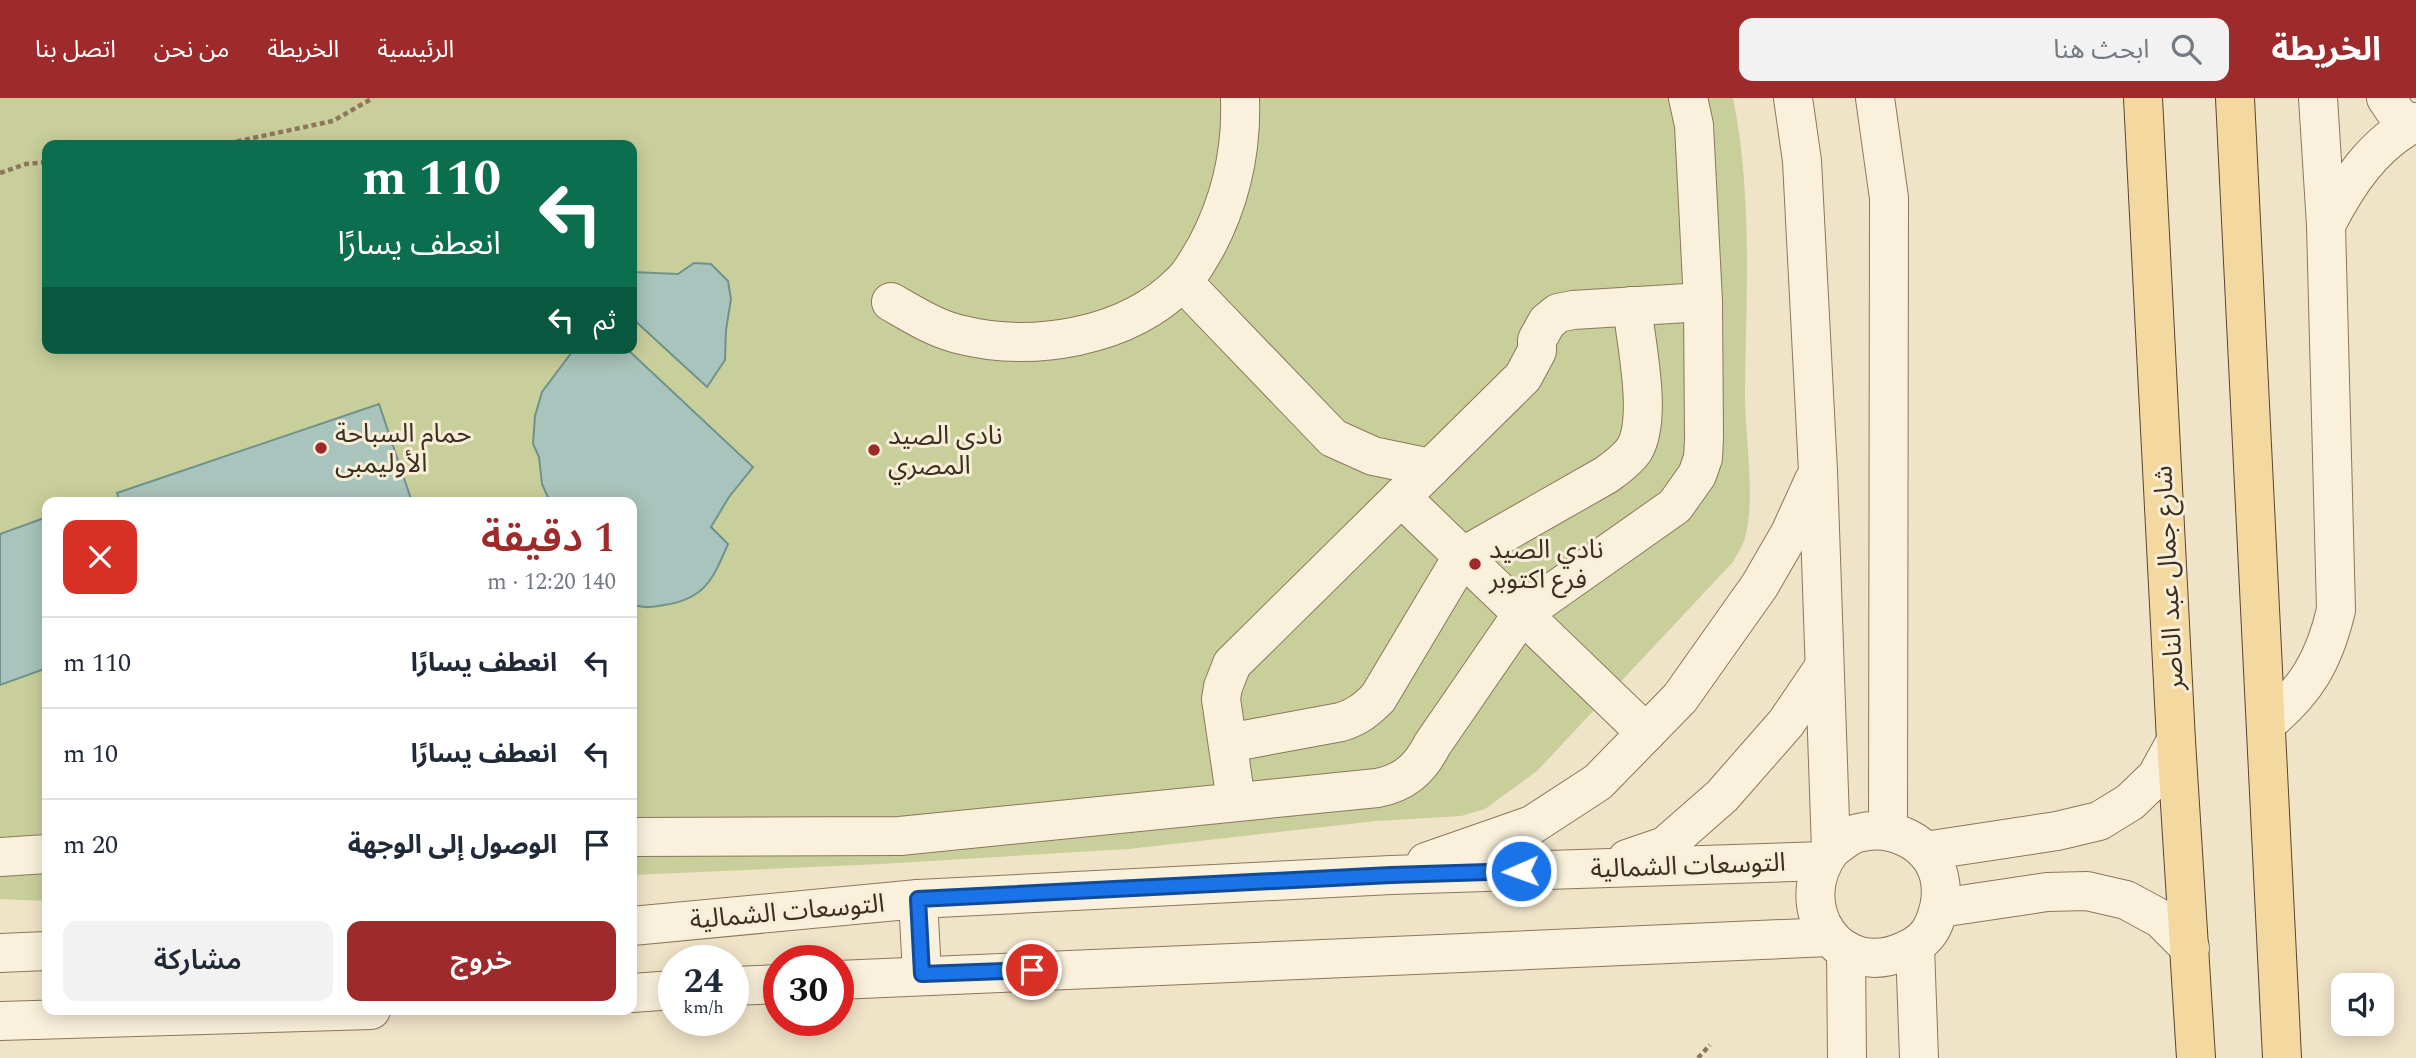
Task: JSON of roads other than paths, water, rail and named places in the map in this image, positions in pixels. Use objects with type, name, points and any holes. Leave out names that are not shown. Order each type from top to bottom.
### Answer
[{"type":"main road","name":"شارع جمال عبد الناصر","points":[[2143,98],[2176,741],[2196,1058]]},
{"type":"main road","points":[[2235,98],[2282,1058]]},
{"type":"street","points":[[891,302],[922,320],[956,334],[991,341],[1028,343],[1064,340],[1097,332],[1157,302],[1183,282],[1217,227],[1229,197],[1239,144],[1240,98]]},
{"type":"street","points":[[637,837],[900,836],[1377,788],[1402,780],[1425,759],[1522,614],[1675,506],[1697,475],[1703,458],[1704,439],[1703,302],[1694,125],[1688,98]]},
{"type":"street","points":[[1793,98],[1802,161],[1818,471],[1824,667],[1827,855],[1814,886],[1816,913],[1838,943],[1868,958],[1893,957],[1914,947],[1931,930],[1940,908],[1942,887],[1936,867],[1925,850],[1908,837],[1888,831],[1857,833],[1827,855]]},
{"type":"street","points":[[1875,98],[1889,198],[1888,831]]},
{"type":"street","points":[[2266,724],[2302,690],[2316,669],[2329,641],[2336,610],[2326,225],[2318,98]]},
{"type":"street","points":[[2326,225],[2352,178],[2389,140],[2404,115]]},
{"type":"street","points":[[1183,282],[1333,438],[1373,456],[1431,468]]},
{"type":"street","points":[[1236,801],[1222,699],[1223,687],[1232,664],[1522,377],[1537,351],[1538,340],[1547,322],[1558,313],[1573,310],[1703,302]]},
{"type":"street","points":[[1228,743],[1341,722],[1355,718],[1367,710],[1378,698],[1462,557],[1616,468],[1634,450],[1644,422],[1632,306]]},
{"type":"street","points":[[1391,875],[1532,825],[1598,782],[1680,698],[1760,585],[1790,533],[1818,471]]},
{"type":"street","points":[[1401,497],[1646,733]]},
{"type":"street","points":[[1599,868],[1665,846],[1722,796],[1786,723],[1824,667]]},
{"type":"street","points":[[1925,850],[2057,831],[2099,821],[2130,802],[2156,776],[2176,741]]},
{"type":"street","points":[[0,857],[42,855]]},
{"type":"street","name":"التوسعات الشمالية","points":[[637,926],[918,899],[1827,855]]},
{"type":"street","points":[[1940,908],[2046,892],[2087,891],[2126,900],[2161,919],[2190,948]]},
{"type":"street","points":[[918,899],[922,974]]},
{"type":"street","points":[[854,979],[922,974],[1838,943]]},
{"type":"street","points":[[1838,943],[1847,1058]]},
{"type":"street","points":[[1914,947],[1919,1058]]},
{"type":"street","points":[[0,953],[42,951]]},
{"type":"street","points":[[637,993],[658,991]]},
{"type":"street","points":[[0,1021],[202,1015]]},
{"type":"water","points":[[694,263],[711,264],[728,281],[731,299],[725,360],[707,387],[637,323],[637,272],[678,274]]},
{"type":"water","points":[[570,354],[632,354],[753,467],[729,497],[711,527],[728,544],[712,577],[698,592],[678,602],[652,607],[637,606],[637,497],[548,497],[542,484],[539,457],[533,444],[535,416],[542,392]]},
{"type":"water","name":"حمام السباحة الأوليمبى","points":[[379,404],[410,497],[118,497],[117,493]]},
{"type":"water","points":[[42,519],[42,670],[0,685],[0,534]]},
{"type":"place","name":"حمام السباحة الأوليمبى","points":[[321,448]]},
{"type":"place","name":"نادى الصيد المصري","points":[[874,450]]},
{"type":"place","name":"نادي الصيد فرع اكتوبر","points":[[1475,564]]}]
